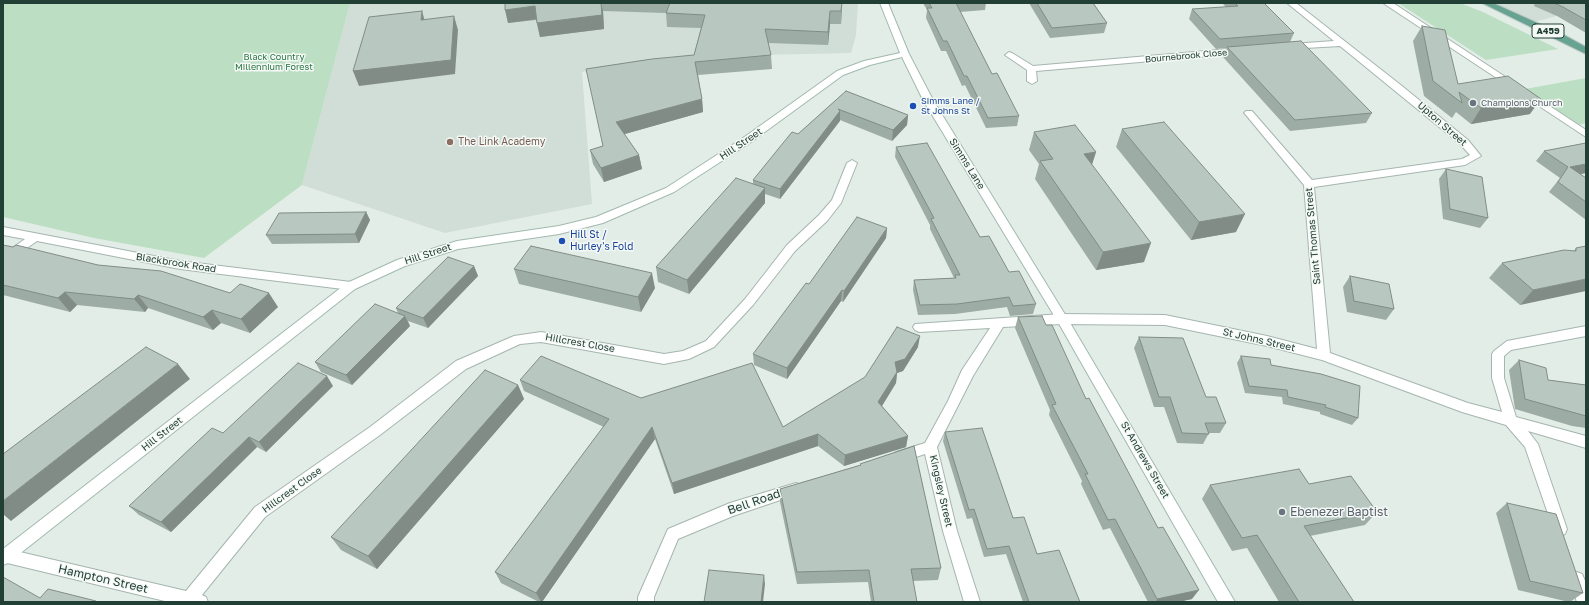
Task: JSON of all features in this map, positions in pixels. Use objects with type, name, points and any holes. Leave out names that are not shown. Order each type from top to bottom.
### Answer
[{"type":"main road","name":"A459","points":[[1486,3],[1561,37],[1586,51]]},
{"type":"street","name":"Simms Lane","points":[[884,3],[905,54],[928,100],[1062,319]]},
{"type":"street","name":"Upton Street","points":[[1291,3],[1464,142],[1476,156],[1465,162],[1309,184]]},
{"type":"street","points":[[1387,3],[1586,134]]},
{"type":"street","points":[[1280,48],[1342,43]]},
{"type":"street","name":"Bournebrook Close","points":[[1031,69],[1248,50]]},
{"type":"street","name":"Hill Street","points":[[4,556],[351,286],[401,263],[457,245],[559,230],[599,220],[670,190],[747,140],[840,73],[867,63],[905,54]]},
{"type":"street","points":[[1009,56],[1031,69],[1032,81]]},
{"type":"street","name":"Saint Thomas Street","points":[[1249,114],[1309,184],[1324,356]]},
{"type":"street","name":"Hillcrest Close","points":[[195,601],[260,512],[375,431],[461,365],[518,339],[541,337],[664,359],[685,356],[710,344],[749,302],[791,248],[823,218],[837,200],[852,163]]},
{"type":"street","name":"Blackbrook Road","points":[[3,231],[180,265],[351,286]]},
{"type":"street","points":[[3,261],[34,238]]},
{"type":"street","name":"St Johns Street","points":[[918,327],[1062,319],[1165,320],[1266,341],[1324,356],[1467,408],[1586,442]]},
{"type":"street","name":"St Andrews Street","points":[[1062,319],[1227,602]]},
{"type":"street","name":"Kingsley Street","points":[[972,602],[950,531],[930,447],[954,403],[967,374],[1000,322]]},
{"type":"street","points":[[1565,542],[1531,444],[1511,421],[1498,378],[1498,354],[1507,346],[1586,331]]},
{"type":"street","points":[[890,460],[930,447]]},
{"type":"street","name":"Bell Road","points":[[646,602],[646,597],[673,534],[730,510],[813,484]]},
{"type":"street","name":"Hampton Street","points":[[4,556],[195,601]]},
{"type":"street","points":[[1572,564],[1585,602]]},
{"type":"shaded area","name":"The Link Academy","points":[[350,3],[858,3],[856,35],[851,53],[669,57],[582,72],[592,204],[445,233],[302,185]]},
{"type":"shaded area","points":[[1486,3],[1574,3],[1578,10],[1531,23]]},
{"type":"green space","name":"Black Country Millennium Forest","points":[[3,3],[350,3],[302,185],[204,258],[94,238],[3,217]]},
{"type":"green space","points":[[1398,3],[1460,3],[1483,12],[1558,49],[1486,60]]},
{"type":"green space","points":[[1586,78],[1586,123],[1579,125],[1525,89]]},
{"type":"building","points":[[505,3],[601,3],[602,15],[537,23],[535,6],[505,10]]},
{"type":"building","points":[[670,3],[842,3],[841,11],[830,11],[828,32],[765,29],[771,55],[695,62],[702,99],[616,122],[639,155],[601,168],[590,150],[603,146],[586,69],[652,59],[694,55],[705,15],[666,13]]},
{"type":"building","points":[[929,3],[956,3],[992,74],[997,73],[1019,116],[988,118],[967,76],[964,76],[947,41],[943,41],[927,8],[932,8]]},
{"type":"building","points":[[1037,3],[1093,3],[1107,23],[1052,28]]},
{"type":"building","points":[[1235,3],[1264,3],[1294,33],[1220,39],[1192,9],[1238,6]]},
{"type":"building","points":[[1554,3],[1586,3],[1586,20],[1563,7]]},
{"type":"building","points":[[422,11],[421,20],[454,16],[451,60],[353,71],[369,17]]},
{"type":"building","points":[[1422,26],[1445,30],[1458,84],[1508,76],[1541,99],[1481,108],[1459,92],[1462,103],[1433,81]]},
{"type":"building","points":[[1301,41],[1372,113],[1295,120],[1227,47]]},
{"type":"building","points":[[846,91],[908,115],[893,130],[838,109],[840,111],[780,189],[753,180],[792,132],[798,134]]},
{"type":"building","points":[[1164,122],[1245,214],[1199,222],[1122,129]]},
{"type":"building","points":[[1075,125],[1096,152],[1084,154],[1151,243],[1103,252],[1040,161],[1053,159],[1034,132]]},
{"type":"building","points":[[927,143],[980,237],[989,236],[1009,272],[1019,271],[1036,304],[1013,306],[1009,297],[957,304],[920,305],[914,280],[956,278],[955,275],[960,275],[931,219],[934,218],[896,147]]},
{"type":"building","points":[[1586,143],[1586,164],[1570,167],[1586,178],[1586,202],[1558,182],[1568,167],[1544,151]]},
{"type":"building","points":[[1446,169],[1482,177],[1488,218],[1450,209]]},
{"type":"building","points":[[736,178],[765,188],[687,280],[656,267]]},
{"type":"building","points":[[366,212],[355,234],[266,235],[279,213]]},
{"type":"building","points":[[857,217],[887,228],[844,291],[842,290],[787,368],[753,354],[806,283],[809,284]]},
{"type":"building","points":[[3,245],[13,247],[16,245],[98,265],[161,271],[230,293],[240,284],[269,293],[241,319],[212,310],[203,317],[138,295],[134,299],[65,292],[58,298],[3,285]]},
{"type":"building","points":[[531,246],[652,273],[638,297],[514,269]]},
{"type":"building","points":[[1586,246],[1586,279],[1533,290],[1502,263],[1564,250],[1576,251],[1576,248]]},
{"type":"building","points":[[448,257],[474,266],[423,318],[396,308]]},
{"type":"building","points":[[1350,276],[1389,284],[1394,309],[1354,301]]},
{"type":"building","points":[[375,304],[405,316],[346,375],[315,362]]},
{"type":"building","points":[[1042,316],[1046,325],[1052,325],[1086,399],[1089,398],[1158,528],[1163,527],[1199,590],[1157,599],[1115,519],[1108,520],[1085,474],[1088,474],[1052,405],[1056,404],[1018,317]]},
{"type":"building","points":[[897,327],[920,336],[905,359],[895,362],[897,372],[878,402],[908,436],[845,455],[818,434],[672,483],[652,427],[536,593],[495,572],[609,419],[520,380],[541,356],[641,398],[752,363],[783,427],[865,377]]},
{"type":"building","points":[[1139,337],[1183,338],[1206,397],[1216,397],[1226,423],[1205,423],[1209,434],[1182,433],[1170,397],[1159,397]]},
{"type":"building","points":[[146,347],[178,364],[3,501],[3,454]]},
{"type":"building","points":[[1241,356],[1270,359],[1271,365],[1321,374],[1360,386],[1358,418],[1325,407],[1326,405],[1288,397],[1287,390],[1249,386]]},
{"type":"building","points":[[1519,360],[1546,368],[1548,380],[1586,385],[1586,416],[1525,399]]},
{"type":"building","points":[[298,363],[327,376],[259,442],[249,437],[161,522],[129,506],[212,428],[223,433]]},
{"type":"building","points":[[485,370],[518,385],[368,556],[331,537]]},
{"type":"building","points":[[982,428],[1013,518],[1024,517],[1037,554],[1059,550],[1080,602],[1029,602],[1009,546],[987,549],[974,509],[969,510],[945,432]]},
{"type":"building","points":[[914,446],[941,568],[911,569],[917,602],[874,602],[869,570],[797,572],[780,489],[861,465],[860,464]]},
{"type":"building","points":[[1299,469],[1309,484],[1351,476],[1377,512],[1304,526],[1354,602],[1299,602],[1257,535],[1242,538],[1210,485]]},
{"type":"building","points":[[1507,503],[1556,514],[1583,593],[1530,581]]},
{"type":"building","points":[[709,570],[764,575],[761,602],[704,602]]},
{"type":"building","points":[[3,577],[40,598],[48,589],[96,601],[3,602]]},
{"type":"place","name":"Champions Church","points":[[1473,103]]},
{"type":"place","name":"Simms Lane / St Johns St","points":[[913,106]]},
{"type":"place","name":"The Link Academy","points":[[450,142]]},
{"type":"place","name":"Hill St / Hurley's Fold","points":[[562,241]]},
{"type":"place","name":"Ebenezer Baptist","points":[[1282,512]]}]
